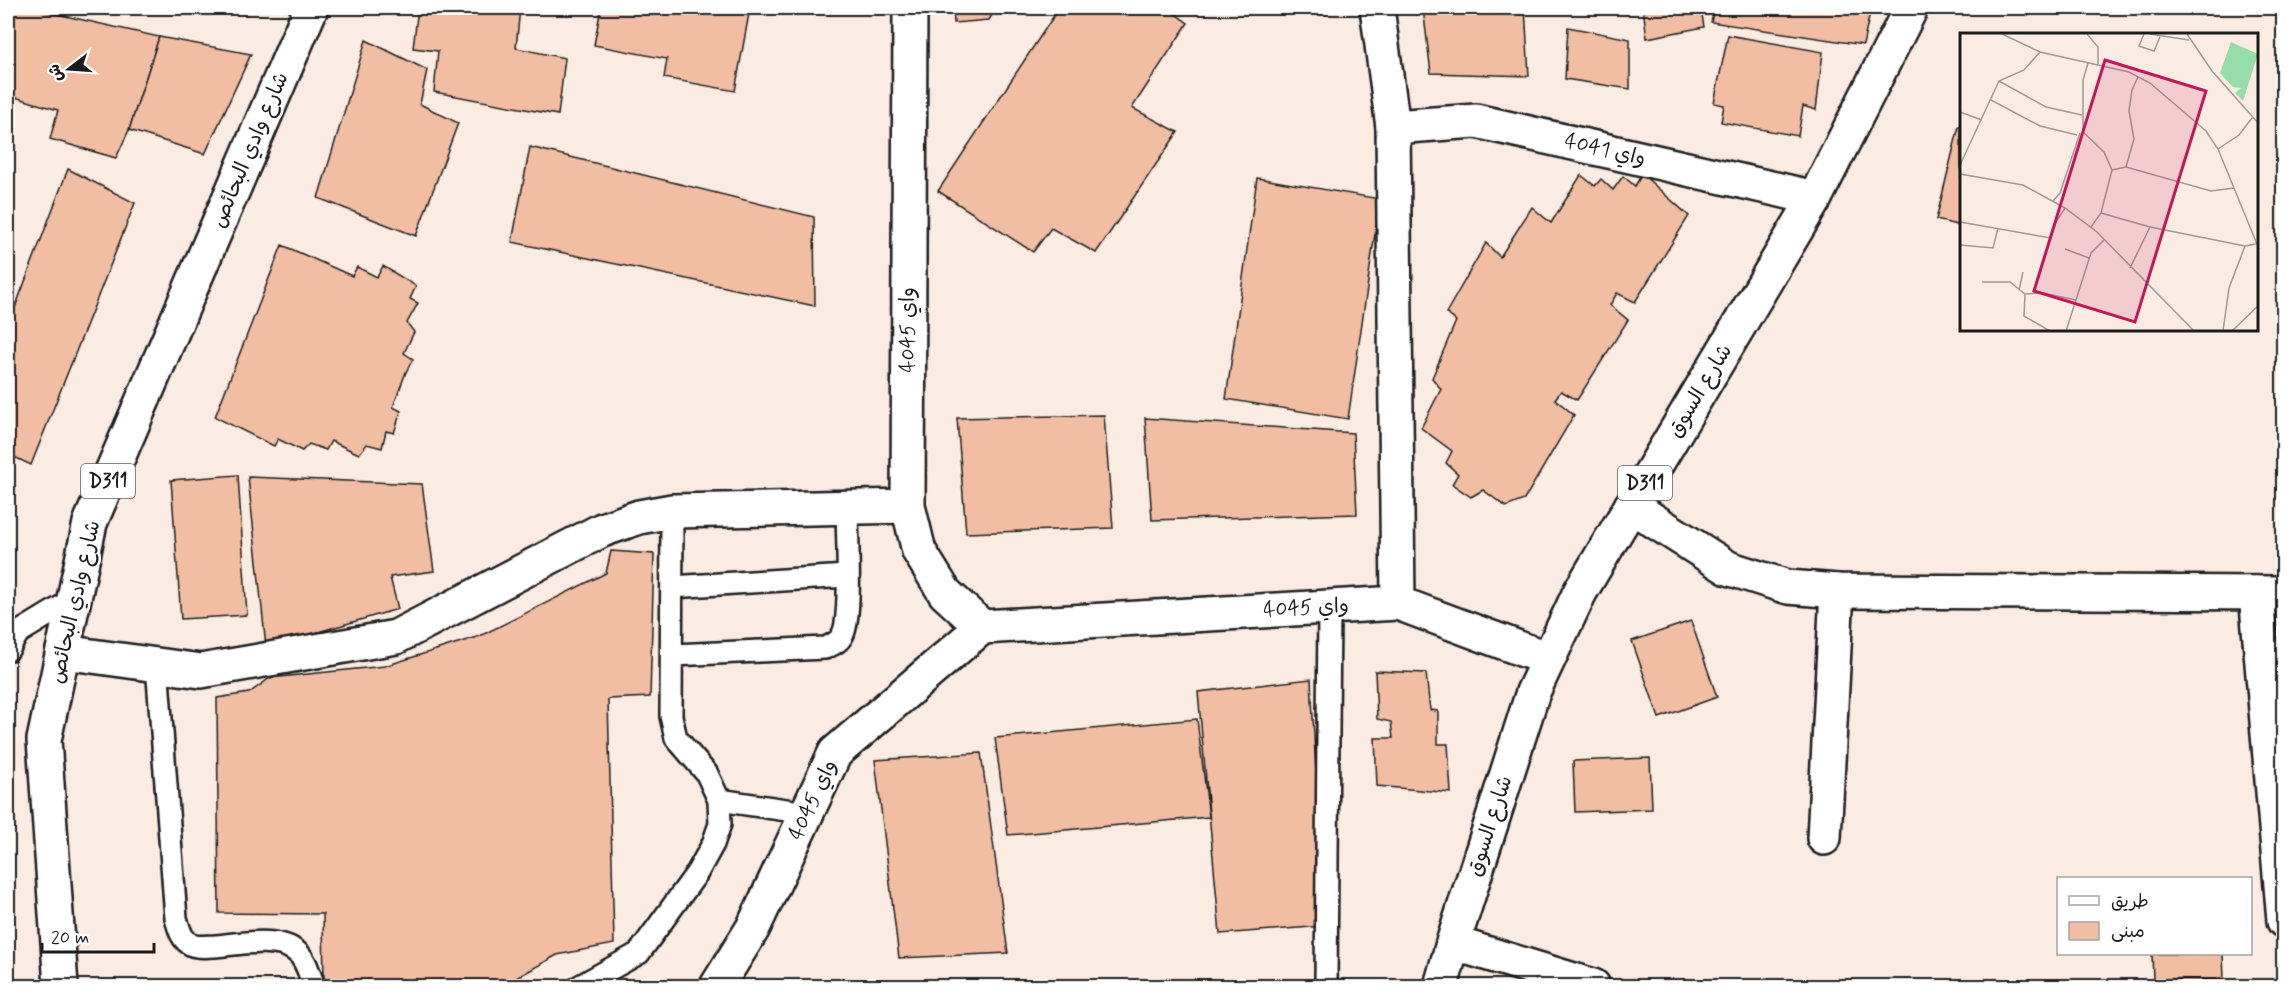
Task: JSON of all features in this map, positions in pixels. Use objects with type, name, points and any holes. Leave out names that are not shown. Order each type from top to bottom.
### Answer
[{"type":"street","name":"شارع وادي البحائص","points":[[62,987],[44,740],[90,523],[311,8]]},
{"type":"street","name":"واي 4045","points":[[910,8],[908,506],[919,550],[945,593],[982,627]]},
{"type":"street","points":[[1377,8],[1393,127],[1398,603]]},
{"type":"street","name":"شارع السوق","points":[[1441,987],[1533,692],[1580,592],[1815,198],[1911,8]]},
{"type":"street","name":"واي 4041","points":[[1393,127],[1476,121],[1815,198]]},
{"type":"street","points":[[63,652],[201,671],[396,636],[602,530],[639,517],[672,511],[908,506]]},
{"type":"street","points":[[1631,506],[1728,568],[1788,587],[1837,591],[2270,593],[2283,921]]},
{"type":"street","points":[[1824,838],[1837,591]]},
{"type":"street","name":"واي 4045","points":[[717,987],[753,928],[835,753],[982,627],[1398,603],[1548,659]]},
{"type":"street","points":[[1453,943],[1593,987]]},
{"type":"lane","points":[[673,655],[825,648],[837,642],[844,631],[846,614],[847,508]]},
{"type":"lane","points":[[580,987],[639,953],[697,873],[713,844],[720,824],[719,800],[707,774],[676,738],[671,716],[672,511]]},
{"type":"lane","points":[[672,587],[847,576]]},
{"type":"lane","points":[[8,650],[18,633],[74,599]]},
{"type":"lane","points":[[1326,987],[1329,607]]},
{"type":"lane","points":[[156,665],[176,918],[181,935],[192,945],[280,944],[295,950],[303,960],[314,987]]},
{"type":"lane","points":[[719,800],[807,813]]},
{"type":"building","points":[[8,8],[30,8],[159,37],[129,130],[116,158],[50,139],[58,110],[8,95]]},
{"type":"building","points":[[418,8],[520,8],[516,48],[565,58],[558,115],[434,92],[438,51],[413,48]]},
{"type":"building","points":[[601,8],[750,8],[735,91],[664,78],[667,59],[594,45]]},
{"type":"building","points":[[953,8],[996,8],[989,20],[954,23]]},
{"type":"building","points":[[1059,8],[1167,8],[1188,23],[1132,108],[1178,132],[1096,253],[1051,228],[1033,252],[938,191]]},
{"type":"building","points":[[1423,8],[1525,8],[1529,76],[1431,73]]},
{"type":"building","points":[[1643,8],[1701,8],[1704,27],[1647,38]]},
{"type":"building","points":[[1714,8],[1871,8],[1863,45],[1711,22]]},
{"type":"building","points":[[1568,27],[1630,39],[1630,89],[1565,79]]},
{"type":"building","points":[[1728,35],[1823,52],[1816,110],[1803,106],[1798,136],[1721,122],[1724,105],[1714,103]]},
{"type":"building","points":[[159,37],[251,54],[205,154],[129,130]]},
{"type":"building","points":[[366,40],[427,70],[420,104],[458,123],[416,236],[318,198]]},
{"type":"building","points":[[1959,126],[1960,126],[1960,226],[1936,220]]},
{"type":"building","points":[[530,147],[814,217],[815,306],[512,242]]},
{"type":"building","points":[[68,169],[135,203],[31,465],[8,454],[8,326]]},
{"type":"building","points":[[1642,174],[1689,216],[1635,302],[1617,293],[1610,305],[1628,320],[1577,400],[1561,391],[1555,399],[1574,415],[1524,500],[1506,507],[1483,490],[1471,497],[1452,484],[1458,474],[1446,463],[1452,451],[1421,428],[1441,389],[1432,378],[1456,321],[1446,313],[1486,243],[1500,257],[1532,207],[1551,223],[1581,175],[1595,186],[1601,179],[1613,190],[1623,176],[1635,186]]},
{"type":"building","points":[[1257,178],[1380,199],[1348,419],[1226,399]]},
{"type":"building","points":[[282,245],[352,276],[357,267],[377,277],[383,266],[416,286],[410,299],[418,303],[407,323],[414,332],[404,353],[413,359],[393,407],[401,411],[394,433],[386,431],[382,448],[367,444],[359,454],[331,441],[326,450],[309,444],[302,451],[278,439],[274,446],[215,417]]},
{"type":"building","points":[[1104,415],[1113,528],[966,533],[957,418]]},
{"type":"building","points":[[1145,418],[1353,433],[1357,514],[1152,520]]},
{"type":"building","points":[[238,475],[247,615],[181,619],[171,480]]},
{"type":"building","points":[[248,477],[422,484],[434,571],[390,577],[398,609],[266,647]]},
{"type":"building","points":[[611,551],[654,554],[650,697],[608,699],[614,944],[557,955],[502,986],[324,986],[323,914],[219,913],[217,698],[249,693],[270,678],[385,666],[480,636],[606,573]]},
{"type":"building","points":[[1691,621],[1717,697],[1659,718],[1632,641]]},
{"type":"building","points":[[1375,671],[1426,673],[1430,710],[1438,711],[1438,744],[1448,744],[1451,793],[1377,786],[1375,738],[1393,738],[1391,722],[1377,719]]},
{"type":"building","points":[[1311,679],[1324,926],[1220,934],[1198,692]]},
{"type":"building","points":[[1197,719],[1209,817],[1008,835],[995,738]]},
{"type":"building","points":[[981,753],[1008,953],[899,958],[875,760]]},
{"type":"building","points":[[1650,758],[1652,809],[1575,812],[1573,761]]},
{"type":"building","points":[[2152,955],[2223,955],[2224,980],[2153,979]]}]
